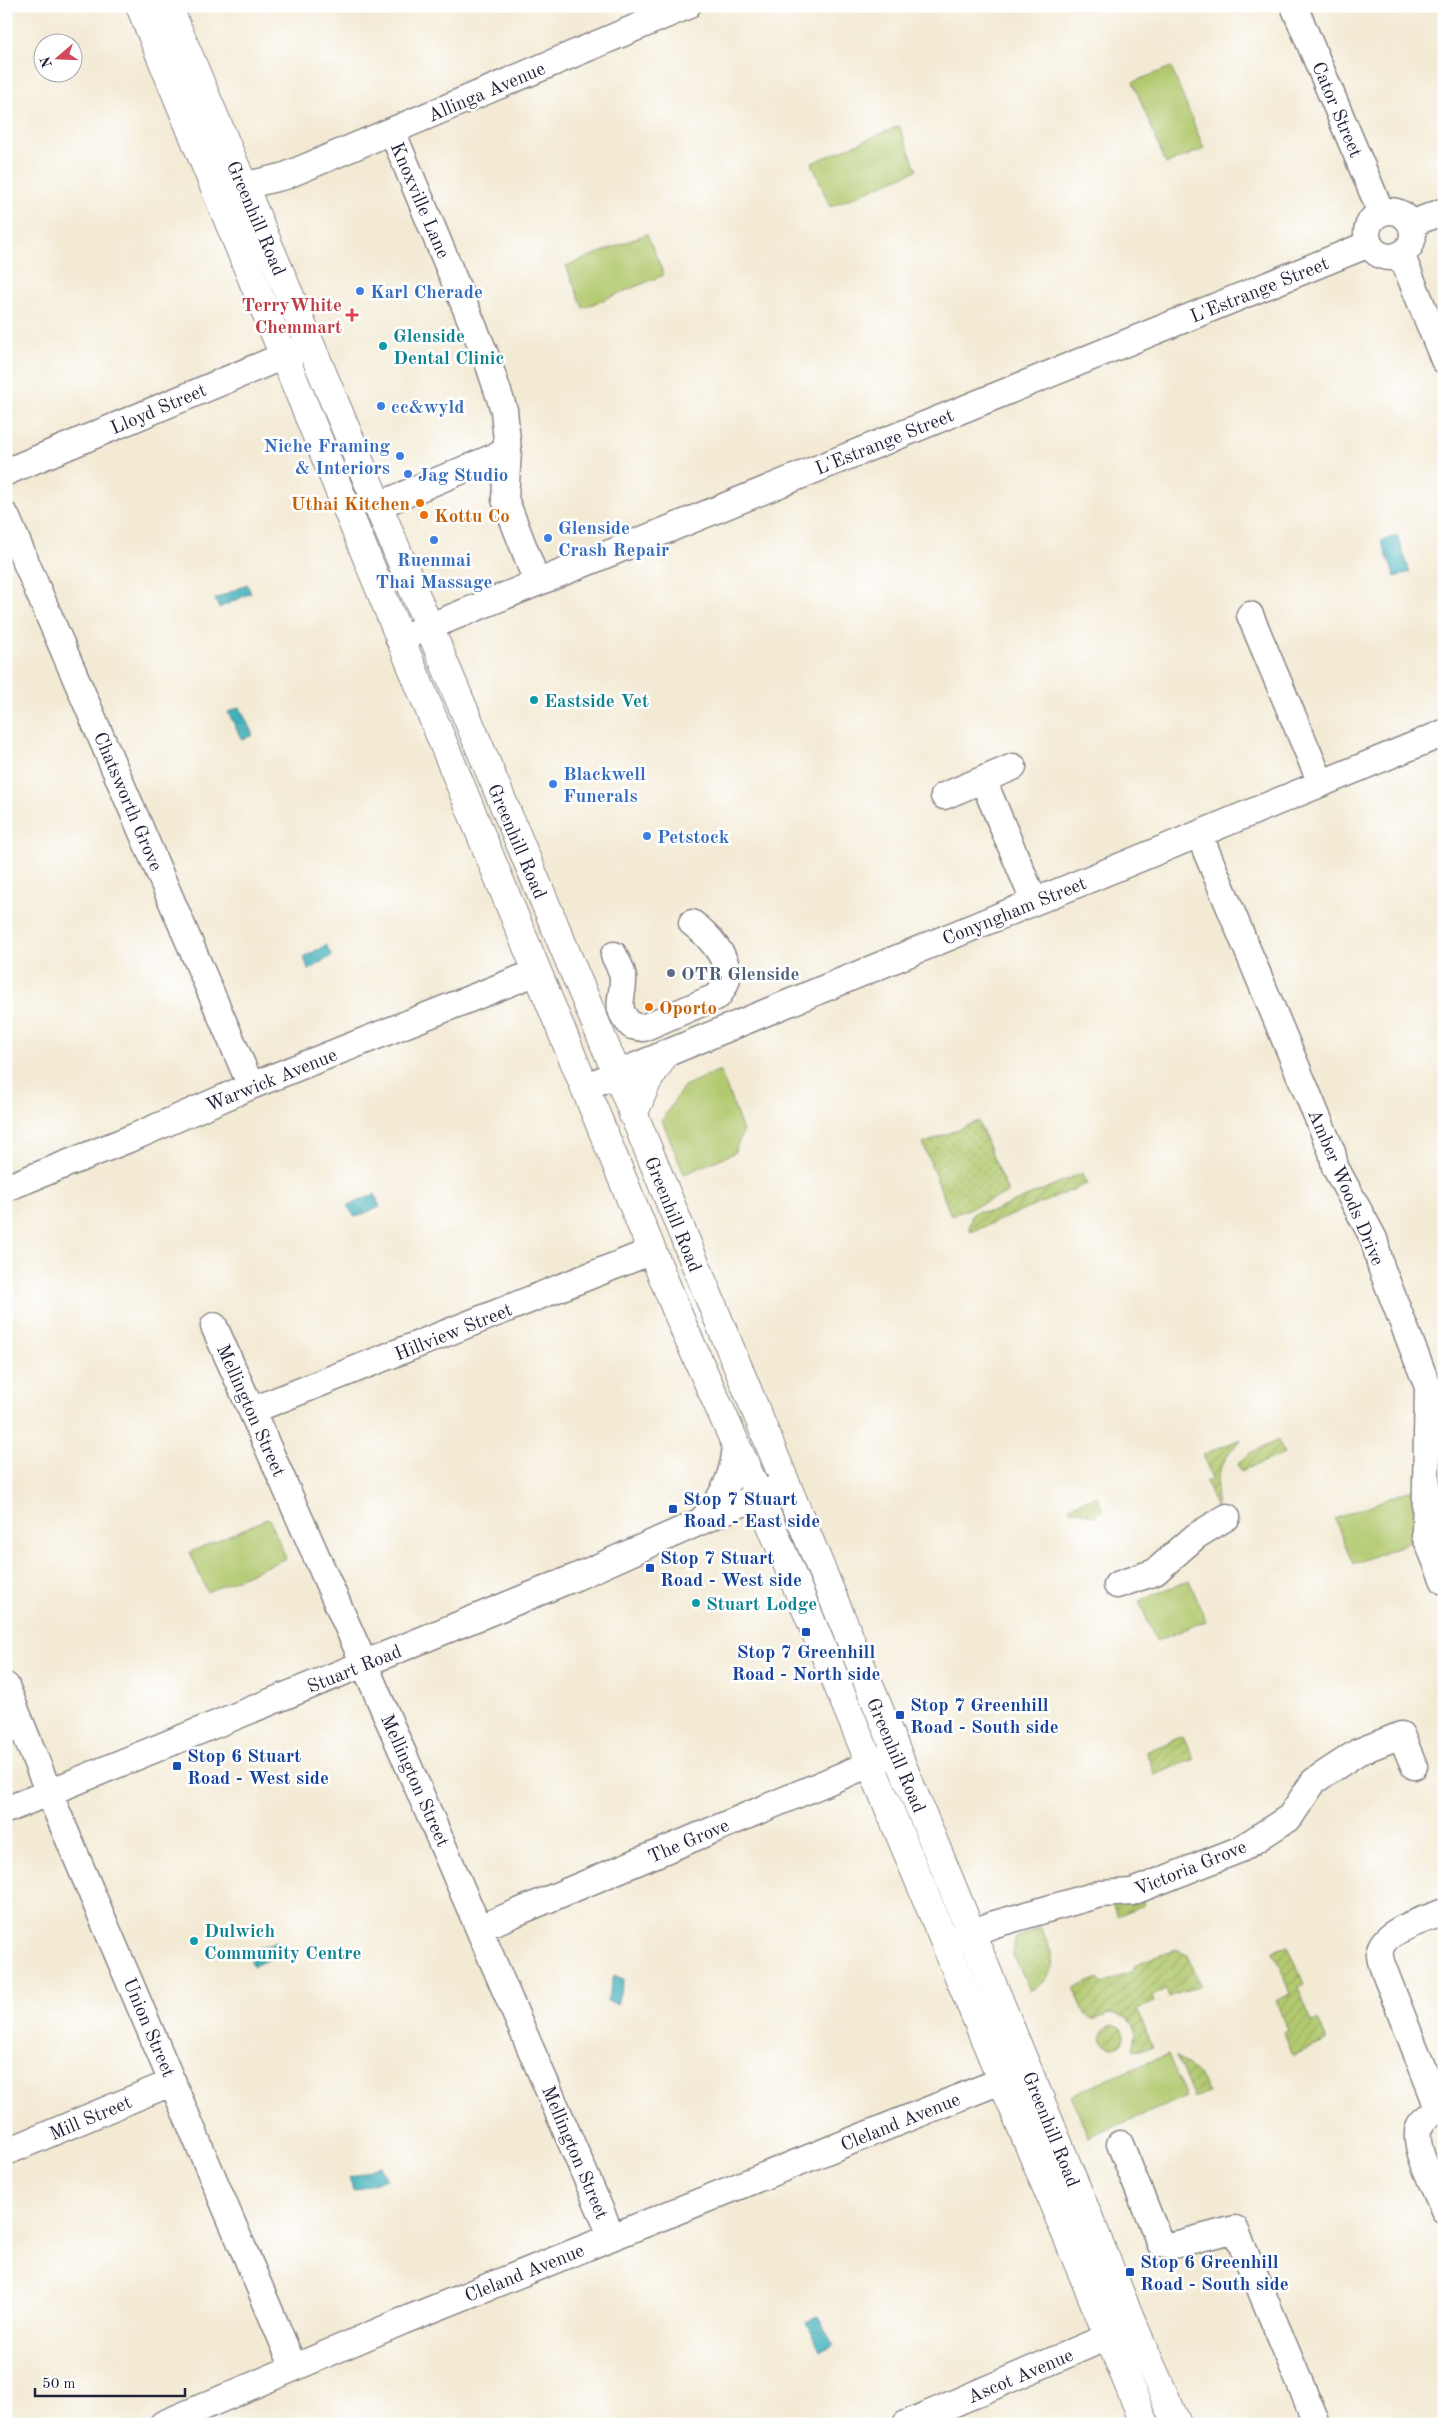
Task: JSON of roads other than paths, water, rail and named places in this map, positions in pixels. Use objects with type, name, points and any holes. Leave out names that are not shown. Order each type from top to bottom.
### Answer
[{"type":"main road","name":"Greenhill Road","points":[[140,6],[235,202],[297,350],[398,639],[685,1331],[759,1496],[1145,2424]]},
{"type":"main road","name":"Greenhill Road","points":[[168,6],[235,202]]},
{"type":"main road","name":"Greenhill Road","points":[[297,350],[377,506],[617,1074],[1133,2325],[1177,2424]]},
{"type":"main road","points":[[537,972],[548,911]]},
{"type":"main road","points":[[633,1115],[647,1082],[665,1054]]},
{"type":"street","name":"Cator Street","points":[[1294,6],[1381,212]]},
{"type":"street","name":"Allinga Avenue","points":[[235,202],[285,176],[681,7]]},
{"type":"street","name":"Knoxville Lane","points":[[392,131],[487,359],[504,410],[508,452],[505,498],[537,582]]},
{"type":"street","points":[[1388,211],[1401,214],[1411,224],[1413,231],[1410,244],[1400,254],[1386,257],[1369,244],[1367,237],[1370,222],[1381,212],[1388,211]]},
{"type":"street","points":[[1411,224],[1444,211]]},
{"type":"street","name":"L'Estrange Street","points":[[398,639],[1369,244]]},
{"type":"street","points":[[1400,254],[1444,360]]},
{"type":"street","name":"Lloyd Street","points":[[6,472],[297,350]]},
{"type":"street","points":[[377,506],[508,452]]},
{"type":"street","name":"Chatsworth Grove","points":[[6,516],[251,1086]]},
{"type":"street","points":[[1250,615],[1322,783]]},
{"type":"street","name":"Conyngham Street","points":[[585,1087],[1444,733]]},
{"type":"street","points":[[944,796],[1013,767]]},
{"type":"street","points":[[983,780],[1034,902]]},
{"type":"street","name":"Amber Woods Drive","points":[[1200,834],[1332,1152],[1335,1167],[1374,1239],[1381,1267],[1428,1387],[1435,1481],[1425,1536],[1444,1581]]},
{"type":"street","points":[[614,955],[623,976],[618,1002],[620,1010],[632,1026],[643,1028],[718,996],[723,988],[727,979],[726,971],[717,947],[707,933],[692,923]]},
{"type":"street","name":"Warwick Avenue","points":[[6,1188],[134,1138],[251,1086],[537,972]]},
{"type":"street","name":"Hillview Street","points":[[253,1410],[652,1252]]},
{"type":"street","name":"Mellington Street","points":[[214,1326],[365,1664],[612,2236]]},
{"type":"street","name":"Stuart Road","points":[[701,1521],[724,1493],[734,1467],[736,1445]]},
{"type":"street","name":"Stuart Road","points":[[6,1810],[576,1577],[785,1484]]},
{"type":"street","points":[[1117,1585],[1154,1572],[1196,1536],[1227,1517]]},
{"type":"street","name":"Union Street","points":[[6,1686],[49,1793],[294,2368]]},
{"type":"street","name":"Victoria Grove","points":[[945,1943],[970,1932],[1107,1892],[1132,1892],[1242,1849],[1290,1817],[1314,1781],[1358,1752],[1401,1735],[1414,1766]]},
{"type":"street","name":"The Grove","points":[[480,1928],[896,1753]]},
{"type":"street","points":[[1444,1912],[1393,1933],[1383,1942],[1379,1952],[1384,1970],[1441,2109],[1433,2113],[1420,2126],[1417,2142],[1444,2210]]},
{"type":"street","name":"Cleland Avenue","points":[[163,2424],[612,2236],[1028,2070]]},
{"type":"street","name":"Mill Street","points":[[6,2152],[173,2082]]},
{"type":"street","points":[[1120,2144],[1160,2243],[1174,2245],[1235,2229],[1317,2424]]},
{"type":"street","name":"Ascot Avenue","points":[[906,2424],[1133,2325]]},
{"type":"water","points":[[1397,535],[1410,572],[1395,577],[1381,541]]},
{"type":"water","points":[[247,584],[251,593],[219,608],[215,599]]},
{"type":"water","points":[[240,707],[253,735],[242,740],[228,712]]},
{"type":"water","points":[[326,945],[332,956],[308,970],[304,957]]},
{"type":"water","points":[[375,1194],[380,1207],[355,1217],[347,1206]]},
{"type":"water","points":[[277,1941],[282,1954],[253,1966],[248,1952]]},
{"type":"water","points":[[614,1975],[624,1979],[617,2004],[607,2001]]},
{"type":"water","points":[[381,2166],[386,2179],[354,2191],[349,2178]]},
{"type":"water","points":[[819,2316],[833,2345],[820,2351],[807,2322]]},
{"type":"place","name":"Karl Cherade","points":[[360,291]]},
{"type":"place","name":"TerryWhite Chemmart","points":[[352,315]]},
{"type":"place","name":"Glenside Dental Clinic","points":[[383,346]]},
{"type":"place","name":"cc&wyld","points":[[381,406]]},
{"type":"place","name":"Niche Framing & Interiors","points":[[400,456]]},
{"type":"place","name":"Jag Studio","points":[[408,474]]},
{"type":"place","name":"Uthai Kitchen","points":[[420,503]]},
{"type":"place","name":"Kottu Co","points":[[424,515]]},
{"type":"place","name":"Glenside Crash Repair","points":[[548,538]]},
{"type":"place","name":"Ruenmai Thai Massage","points":[[434,540]]},
{"type":"place","name":"Eastside Vet","points":[[534,700]]},
{"type":"place","name":"Blackwell Funerals","points":[[553,784]]},
{"type":"place","name":"Petstock","points":[[647,836]]},
{"type":"place","name":"OTR Glenside","points":[[671,973]]},
{"type":"place","name":"Oporto","points":[[649,1007]]},
{"type":"place","name":"Stop 7 Stuart Road - East side","points":[[673,1509]]},
{"type":"place","name":"Stop 7 Stuart Road - West side","points":[[650,1568]]},
{"type":"place","name":"Stuart Lodge","points":[[696,1603]]},
{"type":"place","name":"Stop 7 Greenhill Road - North side","points":[[806,1632]]},
{"type":"place","name":"Stop 7 Greenhill Road - South side","points":[[900,1715]]},
{"type":"place","name":"Stop 6 Stuart Road - West side","points":[[177,1766]]},
{"type":"place","name":"Dulwich Community Centre","points":[[194,1941]]},
{"type":"place","name":"Stop 6 Greenhill Road - South side","points":[[1130,2272]]}]
